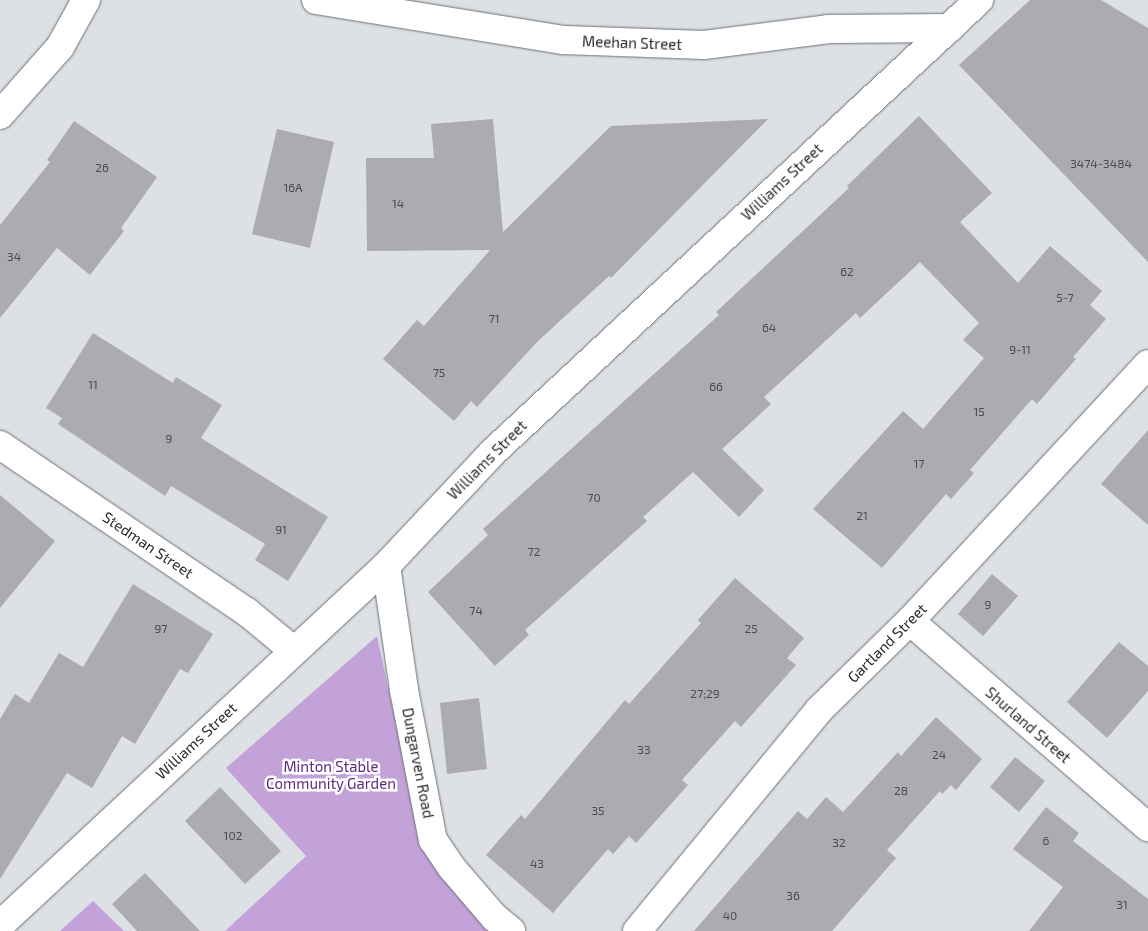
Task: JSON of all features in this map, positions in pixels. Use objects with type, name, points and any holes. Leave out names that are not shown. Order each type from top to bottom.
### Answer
[{"type":"street","points":[[0,115],[60,47],[86,0]]},
{"type":"street","name":"Meehan Street","points":[[316,0],[564,40],[704,46],[829,30],[950,28]]},
{"type":"street","name":"Williams Street","points":[[0,925],[292,650],[386,566],[493,452],[979,0]]},
{"type":"street","name":"Gartland Street","points":[[637,931],[819,710],[910,621],[1148,364]]},
{"type":"street","name":"Stedman Street","points":[[0,445],[247,612],[292,650]]},
{"type":"street","name":"Dungarven Road","points":[[386,566],[404,690],[433,840],[452,868],[494,917],[511,931]]},
{"type":"street","name":"Shurland Street","points":[[910,621],[1148,827]]},
{"type":"green space","name":"Minton Stable Community Garden","points":[[377,636],[421,839],[492,931],[225,931],[306,856],[226,768]]},
{"type":"green space","points":[[93,901],[124,931],[60,931]]},
{"type":"building","points":[[1030,0],[1101,0],[1148,28],[1148,262],[959,65]]},
{"type":"building","points":[[919,116],[992,193],[960,222],[1018,283],[1050,246],[1102,291],[1090,305],[1106,319],[1073,357],[1076,359],[1037,404],[1032,399],[970,470],[974,473],[951,499],[946,494],[882,568],[813,509],[903,411],[923,429],[984,358],[963,340],[979,323],[920,262],[860,318],[856,313],[764,397],[771,404],[722,449],[764,490],[739,517],[693,472],[643,517],[647,521],[525,630],[529,635],[495,666],[428,592],[488,535],[483,529],[719,315],[716,312],[849,188],[847,186]]},
{"type":"building","points":[[493,119],[503,232],[611,126],[768,119],[611,278],[609,276],[538,341],[477,407],[471,401],[454,421],[383,359],[417,320],[424,326],[490,250],[367,251],[366,158],[434,158],[431,124]]},
{"type":"building","points":[[74,121],[157,177],[121,228],[124,231],[90,275],[57,248],[0,318],[0,225],[50,162],[47,160]]},
{"type":"building","points":[[277,129],[334,142],[310,248],[252,234]]},
{"type":"building","points":[[93,333],[173,383],[176,377],[222,405],[201,438],[328,517],[288,581],[255,560],[265,544],[171,486],[165,496],[58,424],[62,418],[46,408]]},
{"type":"building","points":[[1148,430],[1148,525],[1101,484]]},
{"type":"building","points":[[0,495],[55,541],[0,608]]},
{"type":"building","points":[[992,574],[1018,596],[983,636],[958,614]]},
{"type":"building","points":[[735,578],[804,638],[787,658],[796,665],[741,727],[735,721],[682,780],[688,785],[636,843],[629,836],[613,854],[608,849],[553,913],[486,855],[521,815],[525,819],[625,700],[629,704],[701,623],[698,620]]},
{"type":"building","points":[[133,584],[213,634],[188,673],[180,669],[135,744],[122,736],[92,788],[67,773],[0,879],[0,719],[15,694],[29,703],[59,653],[83,667]]},
{"type":"building","points":[[1119,642],[1148,666],[1148,691],[1107,738],[1067,702]]},
{"type":"building","points":[[479,698],[487,769],[447,774],[440,703]]},
{"type":"building","points":[[936,717],[982,759],[956,790],[951,785],[942,794],[940,791],[887,850],[896,858],[832,931],[694,931],[798,811],[807,819],[826,797],[843,812],[898,752],[901,756]]},
{"type":"building","points":[[1015,757],[1045,781],[1019,812],[990,787]]},
{"type":"building","points":[[220,787],[281,851],[245,884],[185,821]]},
{"type":"building","points":[[1046,807],[1079,833],[1073,841],[1148,899],[1148,931],[1029,931],[1063,887],[1013,849]]},
{"type":"building","points":[[145,873],[200,931],[137,931],[112,904]]}]
